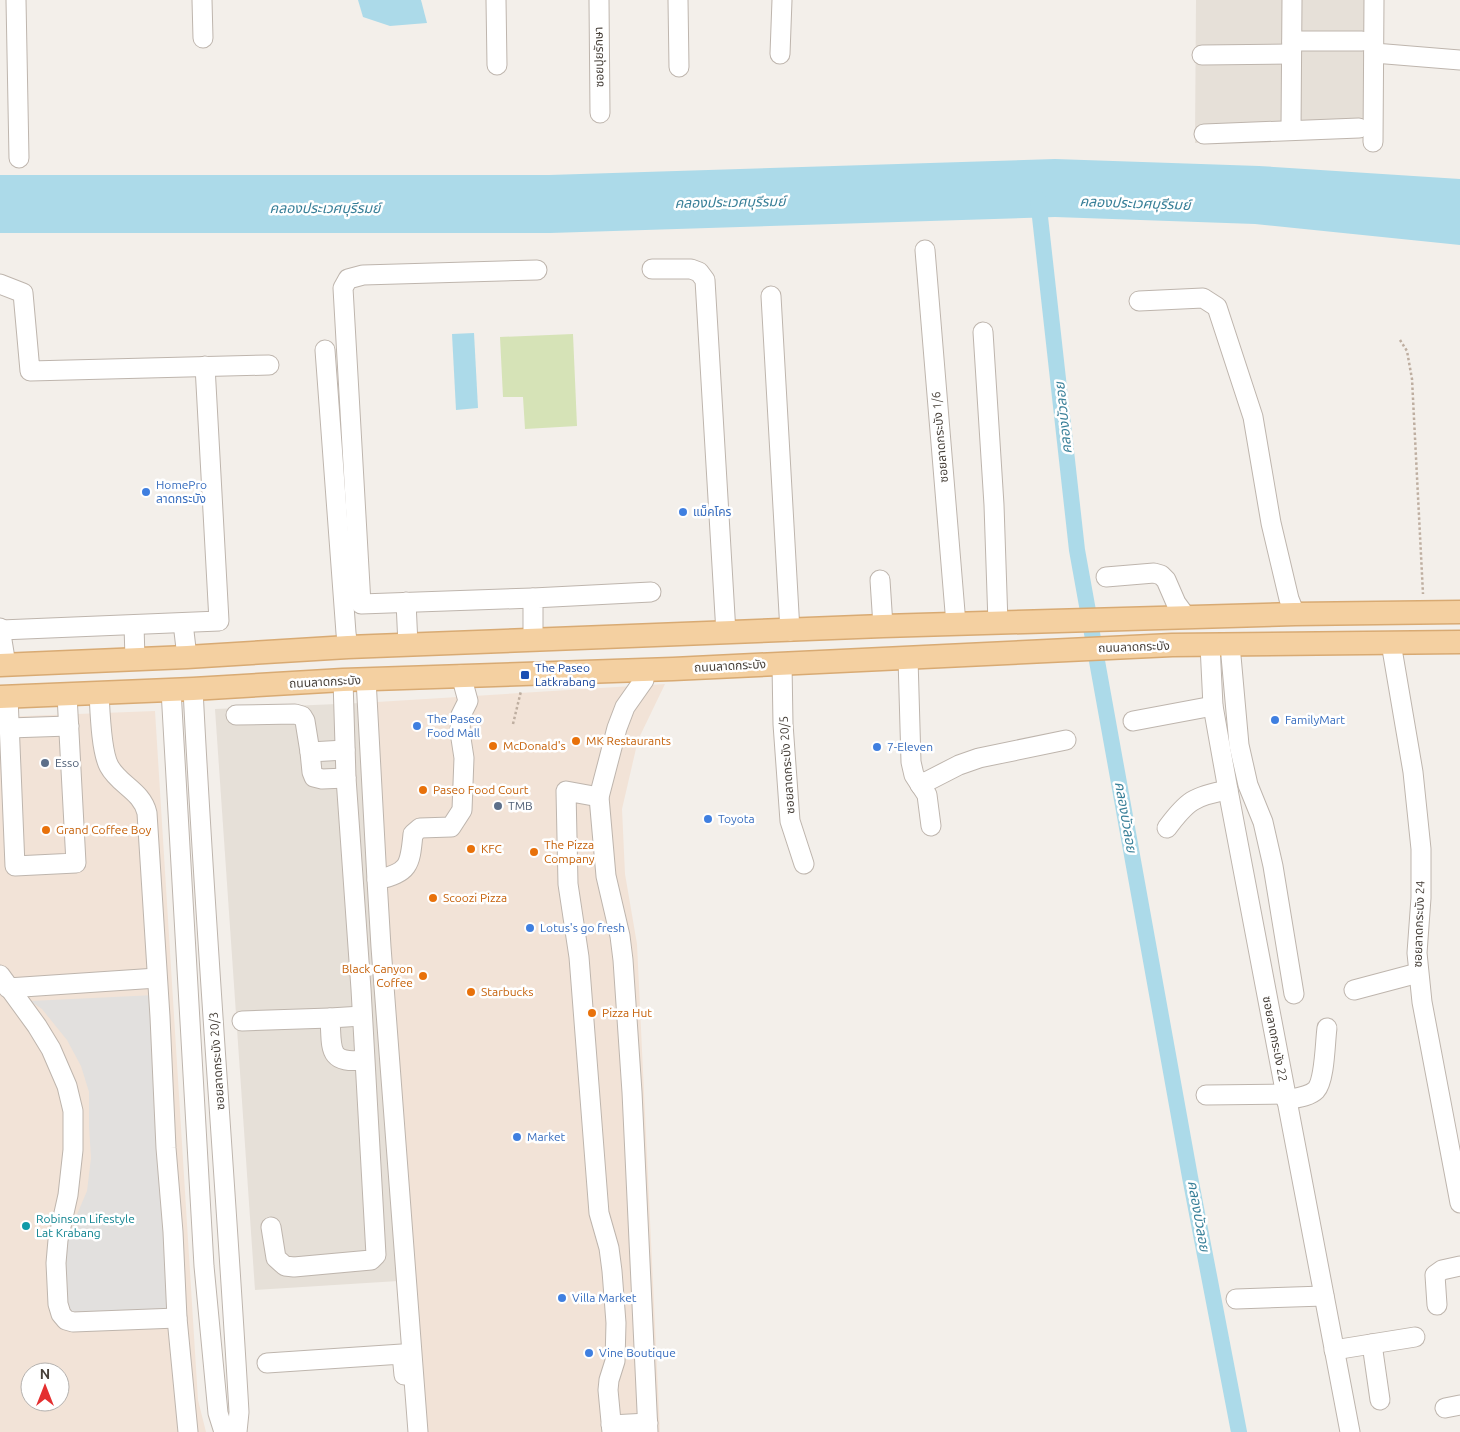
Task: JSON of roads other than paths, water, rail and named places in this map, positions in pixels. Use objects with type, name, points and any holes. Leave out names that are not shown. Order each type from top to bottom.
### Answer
[{"type":"main road","points":[[3,665],[187,657],[348,647],[883,626],[1295,614],[1460,612]]},
{"type":"main road","points":[[639,636],[643,670]]},
{"type":"main road","name":"ถนนลาดกระบัง","points":[[4,697],[182,690],[342,680],[643,670],[1172,645],[1460,642]]},
{"type":"street","points":[[16,0],[19,158]]},
{"type":"street","points":[[202,0],[203,38]]},
{"type":"street","points":[[496,0],[497,65]]},
{"type":"street","name":"ซอยปุยรักษา","points":[[599,0],[600,113]]},
{"type":"street","points":[[678,0],[679,67]]},
{"type":"street","points":[[780,54],[782,0]]},
{"type":"street","points":[[1291,130],[1292,0]]},
{"type":"street","points":[[1373,142],[1368,47],[1374,0]]},
{"type":"street","points":[[1202,55],[1291,48],[1368,47],[1460,60]]},
{"type":"street","points":[[1204,134],[1359,128]]},
{"type":"street","name":"ซอยลาดกระบัง 1/6","points":[[925,250],[956,624]]},
{"type":"street","points":[[652,269],[691,269],[699,272],[705,280],[726,633]]},
{"type":"street","points":[[537,270],[363,275],[348,279],[343,288],[360,604],[651,592]]},
{"type":"street","points":[[0,284],[24,293],[30,371],[269,364]]},
{"type":"street","points":[[771,296],[790,631]]},
{"type":"street","points":[[1139,301],[1203,298],[1217,308],[1253,417],[1271,523],[1289,600],[1295,614]]},
{"type":"street","points":[[983,332],[994,514],[998,623]]},
{"type":"street","points":[[325,350],[348,647]]},
{"type":"street","points":[[3,665],[0,629],[219,621],[205,366]]},
{"type":"street","points":[[1106,577],[1154,573],[1161,575],[1166,580],[1176,603],[1187,618]]},
{"type":"street","points":[[880,580],[883,626]]},
{"type":"street","points":[[533,598],[534,640]]},
{"type":"street","points":[[406,602],[408,645]]},
{"type":"street","points":[[183,623],[187,657]]},
{"type":"street","points":[[134,625],[134,659]]},
{"type":"street","name":"ซอยลาดกระบัง 24","points":[[1391,643],[1413,772],[1421,849],[1418,973],[1460,1203]]},
{"type":"street","points":[[1220,645],[1248,785],[1263,822],[1273,866],[1294,994]]},
{"type":"street","name":"ซอยลาดกระบัง 22","points":[[1220,645],[1213,706],[1350,1432]]},
{"type":"street","points":[[908,658],[911,762],[914,775],[927,795],[931,826]]},
{"type":"street","name":"ซอยลาดกระบัง 20/5","points":[[782,664],[783,724],[790,820],[804,864]]},
{"type":"street","points":[[599,797],[566,791],[568,884],[579,957],[599,1213],[609,1248],[614,1288],[617,1346],[608,1390],[612,1429],[648,1427],[632,1092],[623,960],[620,936],[606,876],[599,797],[617,728],[625,707],[644,680],[643,670]]},
{"type":"street","points":[[377,880],[388,877],[405,868],[411,860],[413,834],[420,828],[451,827],[462,810],[464,758],[460,732],[461,714],[468,701],[461,675]]},
{"type":"street","points":[[272,1227],[276,1258],[284,1266],[294,1267],[371,1260],[376,1255],[346,778],[342,680]]},
{"type":"street","points":[[366,680],[381,947],[418,1432]]},
{"type":"street","name":"ซอยลาดกระบัง 20/3","points":[[182,690],[203,865],[231,1265],[239,1412],[237,1432]]},
{"type":"street","name":"ซอยลาดกระบัง 20/3","points":[[182,690],[181,866],[189,1021],[204,1266],[218,1413],[224,1432]]},
{"type":"street","points":[[99,693],[104,748],[109,766],[145,804],[147,813],[158,978],[166,1148],[188,1432]]},
{"type":"street","points":[[4,697],[9,728],[15,866],[76,863],[67,695]]},
{"type":"street","points":[[1133,721],[1213,706]]},
{"type":"street","points":[[236,715],[295,714],[302,716],[314,777],[322,779],[346,778]]},
{"type":"street","points":[[9,728],[69,726]]},
{"type":"street","points":[[920,785],[959,765],[978,758],[1066,740]]},
{"type":"street","points":[[310,752],[345,750]]},
{"type":"street","points":[[1166,828],[1181,809],[1194,798],[1228,790]]},
{"type":"street","points":[[181,866],[203,865]]},
{"type":"street","points":[[1354,990],[1418,973]]},
{"type":"street","points":[[4,982],[158,978]]},
{"type":"street","points":[[4,982],[37,1026],[51,1049],[67,1086],[73,1111],[73,1150],[68,1195],[58,1240],[56,1263],[60,1314],[66,1320],[73,1322],[178,1318]]},
{"type":"street","points":[[242,1021],[362,1016]]},
{"type":"street","points":[[330,1018],[333,1050],[337,1057],[342,1060],[364,1060]]},
{"type":"street","points":[[189,1021],[214,1019]]},
{"type":"street","points":[[1206,1095],[1286,1097],[1307,1095],[1316,1090],[1321,1081],[1327,1028]]},
{"type":"street","points":[[204,1266],[231,1265]]},
{"type":"street","points":[[1437,1305],[1435,1275],[1442,1270],[1460,1266]]},
{"type":"street","points":[[1236,1299],[1324,1296]]},
{"type":"street","points":[[210,1334],[234,1332]]},
{"type":"street","points":[[1334,1350],[1414,1337]]},
{"type":"street","points":[[1372,1344],[1380,1400]]},
{"type":"street","points":[[267,1363],[402,1354],[408,1432]]},
{"type":"water","points":[[358,0],[421,0],[427,23],[390,26],[363,17]]},
{"type":"water","name":"คลองประเวศบุรีรมย์","points":[[1055,159],[1259,166],[1460,179],[1460,245],[1255,224],[1055,217],[550,233],[0,233],[0,175],[549,175]]},
{"type":"water","points":[[474,333],[478,408],[456,410],[452,334]]},
{"type":"waterway","name":"คลองบัวลอย","points":[[1038,199],[1077,550],[1190,1177],[1239,1432]]},
{"type":"place","name":"HomePro ลาดกระบัง","points":[[146,492]]},
{"type":"place","name":"แม็คโคร","points":[[683,512]]},
{"type":"place","name":"The Paseo Latkrabang","points":[[525,675]]},
{"type":"place","name":"FamilyMart","points":[[1275,720]]},
{"type":"place","name":"The Paseo Food Mall","points":[[417,726]]},
{"type":"place","name":"MK Restaurants","points":[[576,741]]},
{"type":"place","name":"McDonald's","points":[[493,746]]},
{"type":"place","name":"7-Eleven","points":[[877,747]]},
{"type":"place","name":"Esso","points":[[45,763]]},
{"type":"place","name":"Paseo Food Court","points":[[423,790]]},
{"type":"place","name":"TMB","points":[[498,806]]},
{"type":"place","name":"Toyota","points":[[708,819]]},
{"type":"place","name":"Grand Coffee Boy","points":[[46,830]]},
{"type":"place","name":"KFC","points":[[471,849]]},
{"type":"place","name":"The Pizza Company","points":[[534,852]]},
{"type":"place","name":"Scoozi Pizza","points":[[433,898]]},
{"type":"place","name":"Lotus's go fresh","points":[[530,928]]},
{"type":"place","name":"Black Canyon Coffee","points":[[423,976]]},
{"type":"place","name":"Starbucks","points":[[471,992]]},
{"type":"place","name":"Pizza Hut","points":[[592,1013]]},
{"type":"place","name":"Market","points":[[517,1137]]},
{"type":"place","name":"Robinson Lifestyle Lat Krabang","points":[[26,1226]]},
{"type":"place","name":"Villa Market","points":[[562,1298]]},
{"type":"place","name":"Vine Boutique","points":[[589,1353]]}]
